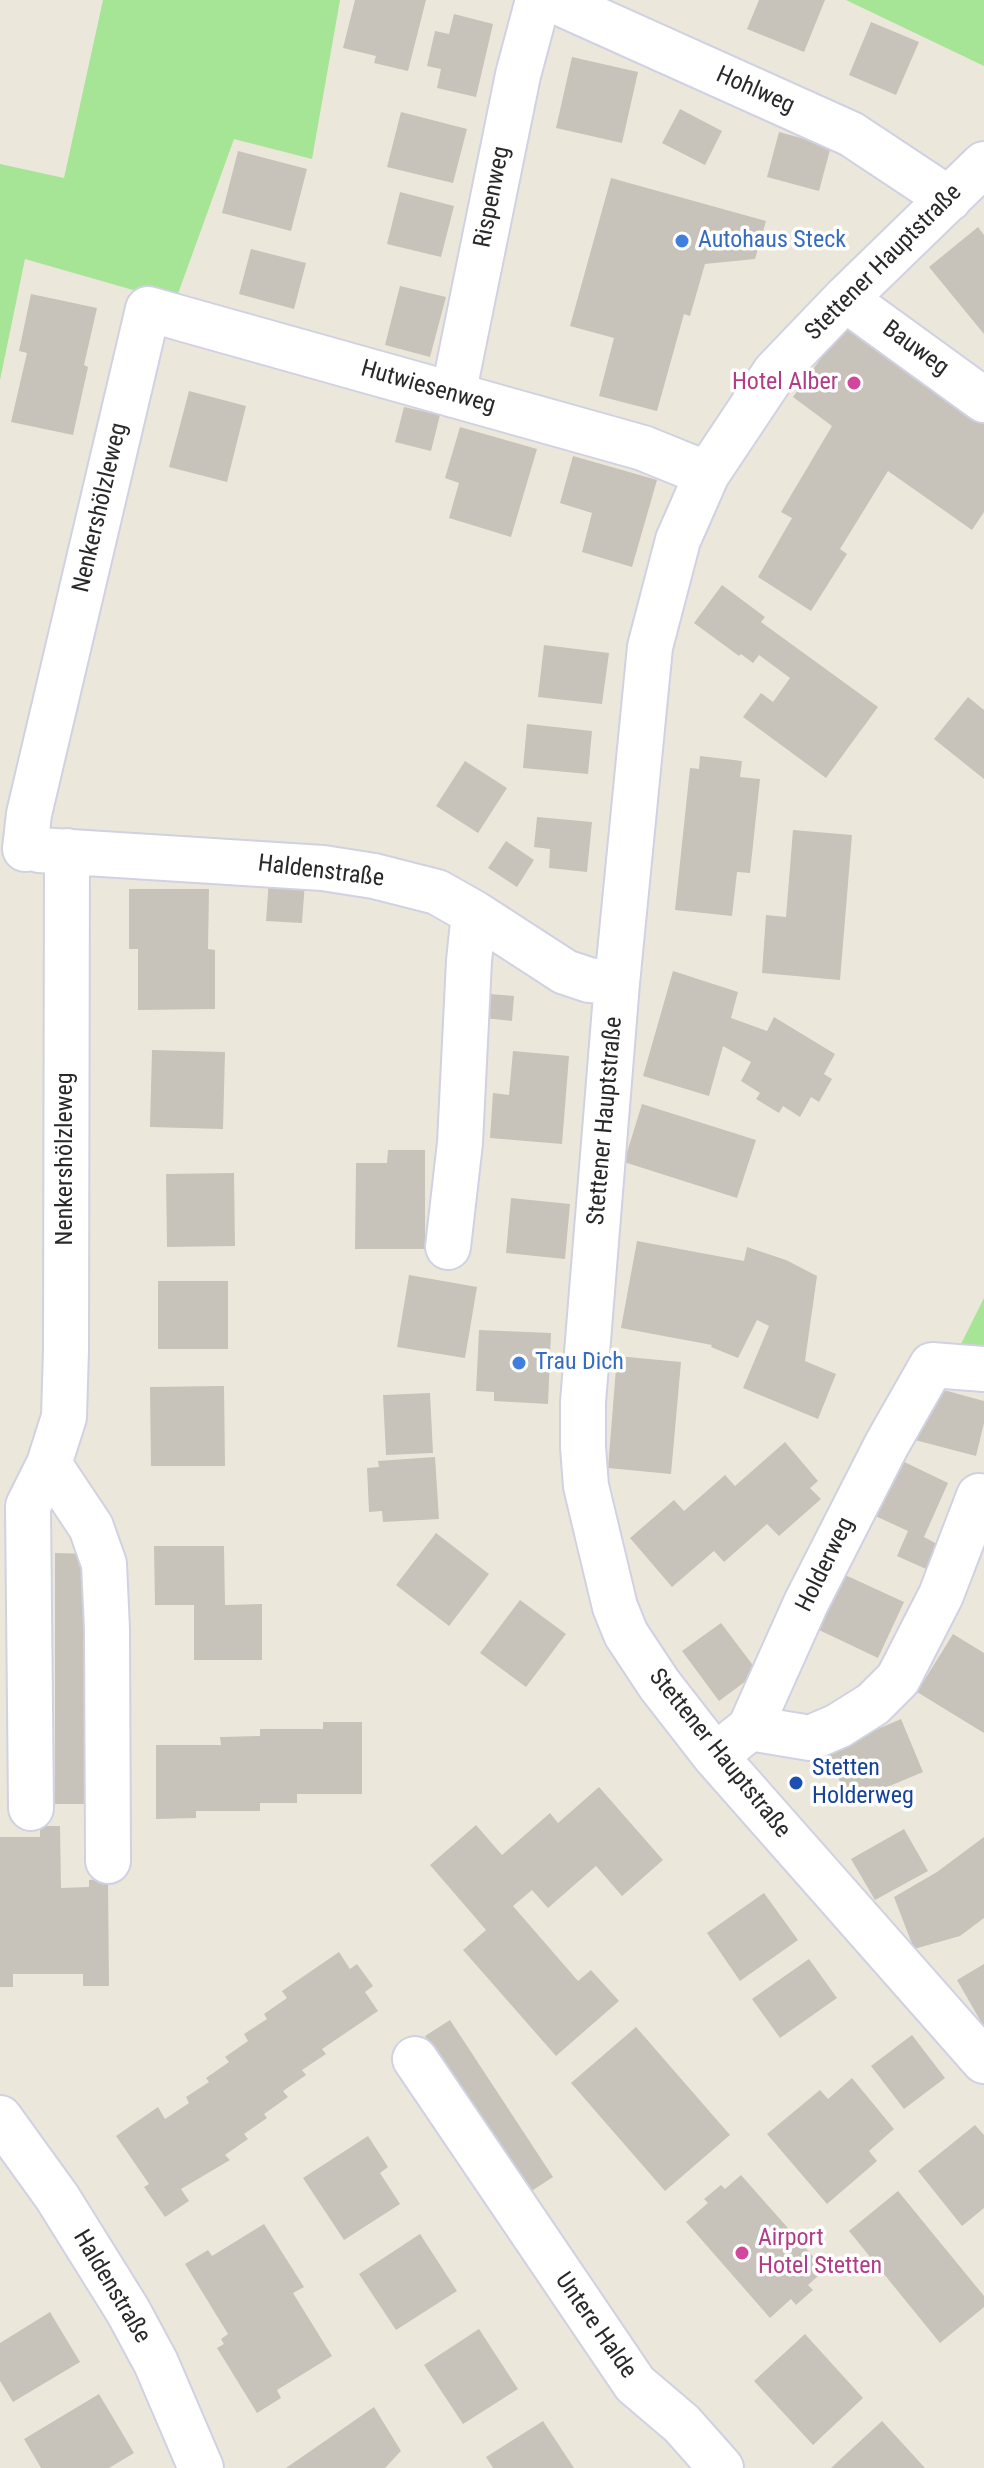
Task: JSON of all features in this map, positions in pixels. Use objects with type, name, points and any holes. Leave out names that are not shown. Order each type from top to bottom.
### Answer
[{"type":"street","name":"Rispenweg","points":[[453,395],[518,75],[538,0]]},
{"type":"street","name":"Hohlweg","points":[[553,0],[851,134],[949,199]]},
{"type":"street","name":"Stettener Hauptstraße","points":[[984,164],[775,372],[707,474],[678,540],[650,647],[617,983],[583,1402],[586,1486],[615,1607],[626,1634],[659,1684],[715,1756],[984,2061]]},
{"type":"street","name":"Bauweg","points":[[845,299],[984,400]]},
{"type":"street","name":"Hutwiesenweg","points":[[148,309],[643,448],[707,474]]},
{"type":"street","name":"Nenkershölzleweg","points":[[31,1808],[28,1506],[49,1464],[64,1417],[66,1349],[29,814],[148,309]]},
{"type":"street","name":"Haldenstraße","points":[[31,850],[323,868],[362,874],[437,892],[565,972],[589,980],[617,983]]},
{"type":"street","points":[[448,1247],[460,1143],[474,913]]},
{"type":"street","name":"Holderweg","points":[[715,1756],[750,1728],[813,1590],[887,1444],[932,1365],[984,1369]]},
{"type":"street","points":[[49,1464],[91,1527],[104,1564],[108,1861]]},
{"type":"street","name":"Stettener Hauptstraße","points":[[750,1728],[810,1738],[838,1726],[873,1704],[898,1679],[941,1595],[979,1496]]},
{"type":"street","name":"Untere Halde","points":[[415,2059],[635,2384],[682,2424],[721,2468]]},
{"type":"street","name":"Haldenstraße","points":[[0,2118],[57,2197],[128,2311],[156,2363],[201,2468]]},
{"type":"green space","points":[[103,0],[340,0],[312,159],[234,139],[175,302],[25,259],[0,380],[0,164],[64,178]]},
{"type":"green space","points":[[846,0],[984,0],[984,66]]},
{"type":"green space","points":[[984,1298],[984,1354],[957,1352]]},
{"type":"building","points":[[355,0],[426,0],[408,71],[374,63],[376,56],[343,48]]},
{"type":"building","points":[[759,0],[825,0],[804,52],[747,29]]},
{"type":"building","points":[[454,14],[493,24],[476,97],[437,88],[441,69],[427,66],[435,31],[449,34]]},
{"type":"building","points":[[871,22],[919,42],[896,95],[849,75]]},
{"type":"building","points":[[572,57],[638,72],[622,143],[556,128]]},
{"type":"building","points":[[680,109],[722,131],[705,165],[662,143]]},
{"type":"building","points":[[401,112],[467,129],[453,183],[387,167]]},
{"type":"building","points":[[779,132],[831,146],[819,191],[767,177]]},
{"type":"building","points":[[238,151],[307,169],[291,231],[222,213]]},
{"type":"building","points":[[611,178],[766,221],[755,259],[705,264],[690,316],[684,314],[657,411],[599,396],[614,338],[570,326]]},
{"type":"building","points":[[400,192],[454,206],[441,257],[387,244]]},
{"type":"building","points":[[978,227],[984,235],[984,334],[929,267]]},
{"type":"building","points":[[251,249],[306,263],[294,309],[239,294]]},
{"type":"building","points":[[400,286],[446,297],[430,357],[385,345]]},
{"type":"building","points":[[31,294],[97,308],[73,435],[11,422],[27,353],[19,351]]},
{"type":"building","points":[[844,326],[984,423],[984,512],[972,530],[888,471],[840,549],[847,554],[811,611],[758,577],[792,518],[781,512],[832,426],[793,397]]},
{"type":"building","points":[[189,391],[246,406],[227,482],[169,467]]},
{"type":"building","points":[[404,407],[440,415],[431,451],[395,442]]},
{"type":"building","points":[[460,427],[537,449],[511,537],[449,518],[459,483],[445,478]]},
{"type":"building","points":[[573,456],[657,480],[632,567],[582,552],[592,513],[560,503]]},
{"type":"building","points":[[722,585],[765,617],[761,622],[878,707],[826,778],[743,717],[761,693],[773,702],[790,678],[759,655],[753,663],[741,654],[739,656],[694,623]]},
{"type":"building","points":[[544,645],[609,653],[602,704],[538,697]]},
{"type":"building","points":[[968,697],[984,710],[984,779],[934,739]]},
{"type":"building","points":[[527,724],[592,731],[588,774],[523,768]]},
{"type":"building","points":[[700,756],[742,761],[740,777],[760,779],[750,873],[737,872],[732,916],[675,910],[690,768],[699,769]]},
{"type":"building","points":[[465,761],[507,788],[478,833],[436,806]]},
{"type":"building","points":[[537,817],[592,822],[587,872],[549,868],[550,849],[534,847]]},
{"type":"building","points":[[793,830],[852,835],[840,980],[762,973],[766,915],[786,917]]},
{"type":"building","points":[[506,841],[534,860],[517,887],[488,868]]},
{"type":"building","points":[[269,879],[305,882],[302,923],[266,921]]},
{"type":"building","points":[[129,889],[209,889],[208,949],[215,950],[215,1009],[138,1010],[138,949],[129,949]]},
{"type":"building","points":[[673,971],[738,992],[731,1018],[767,1031],[774,1017],[835,1054],[824,1074],[832,1079],[819,1102],[811,1097],[800,1117],[783,1106],[779,1113],[756,1099],[760,1093],[741,1081],[751,1062],[723,1046],[709,1096],[643,1076]]},
{"type":"building","points":[[477,993],[514,996],[512,1021],[475,1017]]},
{"type":"building","points":[[152,1050],[225,1052],[223,1129],[150,1127]]},
{"type":"building","points":[[513,1051],[569,1056],[562,1144],[490,1138],[493,1093],[509,1095]]},
{"type":"building","points":[[642,1104],[756,1140],[737,1198],[624,1162]]},
{"type":"building","points":[[388,1150],[425,1150],[425,1249],[355,1249],[356,1163],[387,1163]]},
{"type":"building","points":[[234,1173],[235,1246],[167,1247],[166,1174]]},
{"type":"building","points":[[511,1198],[570,1204],[565,1259],[506,1253]]},
{"type":"building","points":[[637,1241],[744,1261],[747,1247],[786,1260],[817,1276],[805,1361],[836,1374],[818,1419],[743,1388],[769,1326],[757,1320],[738,1358],[712,1345],[621,1328]]},
{"type":"building","points":[[409,1275],[477,1287],[465,1358],[397,1347]]},
{"type":"building","points":[[158,1281],[228,1281],[228,1349],[158,1349]]},
{"type":"building","points":[[479,1330],[551,1333],[548,1404],[494,1401],[494,1392],[476,1391]]},
{"type":"building","points":[[617,1356],[681,1362],[671,1474],[608,1468]]},
{"type":"building","points":[[224,1386],[225,1466],[151,1466],[150,1387]]},
{"type":"building","points":[[929,1386],[984,1401],[984,1423],[976,1456],[915,1440]]},
{"type":"building","points":[[430,1393],[433,1453],[386,1455],[383,1395]]},
{"type":"building","points":[[785,1442],[818,1481],[810,1488],[821,1499],[779,1536],[767,1524],[724,1562],[714,1551],[672,1587],[630,1538],[674,1500],[684,1511],[725,1475],[735,1486]]},
{"type":"building","points":[[435,1457],[439,1519],[383,1522],[382,1511],[369,1512],[367,1468],[379,1467],[378,1461]]},
{"type":"building","points":[[896,1458],[948,1483],[924,1537],[937,1544],[926,1569],[897,1556],[908,1531],[871,1514]]},
{"type":"building","points":[[436,1533],[489,1574],[449,1626],[396,1585]]},
{"type":"building","points":[[154,1546],[224,1546],[225,1605],[262,1604],[262,1660],[194,1660],[194,1605],[155,1605]]},
{"type":"building","points":[[55,1553],[89,1554],[89,1804],[55,1804]]},
{"type":"building","points":[[843,1574],[904,1602],[878,1658],[817,1629]]},
{"type":"building","points":[[520,1600],[566,1634],[526,1687],[480,1653]]},
{"type":"building","points":[[721,1623],[758,1672],[719,1701],[682,1651]]},
{"type":"building","points":[[953,1634],[984,1653],[984,1733],[917,1692]]},
{"type":"building","points":[[901,1719],[923,1772],[849,1803],[827,1751]]},
{"type":"building","points":[[323,1722],[362,1722],[362,1794],[297,1794],[297,1803],[260,1803],[260,1811],[196,1811],[196,1818],[156,1819],[156,1745],[221,1745],[220,1737],[260,1736],[260,1729],[323,1729]]},
{"type":"building","points":[[599,1787],[663,1860],[622,1896],[596,1866],[548,1908],[532,1890],[513,1906],[578,1981],[591,1970],[619,2001],[556,2056],[463,1950],[486,1930],[430,1865],[476,1825],[502,1855],[550,1813],[558,1823]]},
{"type":"building","points":[[40,1826],[60,1826],[61,1888],[89,1887],[89,1880],[108,1879],[109,1986],[83,1986],[83,1974],[13,1974],[13,1987],[0,1987],[0,1837],[40,1837]]},
{"type":"building","points":[[904,1829],[928,1871],[875,1900],[851,1859]]},
{"type":"building","points":[[984,1837],[984,1918],[960,1936],[914,1949],[894,1897],[937,1872]]},
{"type":"building","points":[[764,1893],[798,1940],[740,1981],[707,1933]]},
{"type":"building","points":[[339,1952],[350,1969],[357,1964],[373,1986],[365,1992],[378,2011],[322,2049],[326,2054],[302,2070],[306,2075],[283,2091],[288,2097],[264,2114],[267,2118],[244,2134],[248,2139],[225,2155],[230,2160],[181,2189],[189,2201],[165,2217],[144,2187],[149,2184],[116,2136],[158,2107],[165,2119],[189,2103],[186,2097],[209,2082],[206,2078],[229,2062],[225,2057],[248,2041],[244,2034],[267,2019],[264,2014],[287,1998],[282,1991]]},
{"type":"building","points":[[809,1959],[837,1998],[780,2038],[752,1999]]},
{"type":"building","points":[[984,1964],[984,2027],[957,1980]]},
{"type":"building","points":[[450,2020],[553,2177],[527,2194],[425,2036]]},
{"type":"building","points":[[636,2027],[730,2135],[665,2191],[571,2083]]},
{"type":"building","points":[[912,2035],[945,2078],[904,2109],[871,2066]]},
{"type":"building","points":[[852,2078],[894,2129],[869,2151],[877,2161],[827,2204],[767,2134],[820,2090],[828,2099]]},
{"type":"building","points":[[975,2125],[984,2135],[984,2208],[962,2226],[918,2171]]},
{"type":"building","points":[[368,2136],[388,2167],[380,2173],[400,2204],[344,2240],[303,2178]]},
{"type":"building","points":[[741,2175],[825,2270],[808,2285],[813,2290],[796,2305],[791,2299],[770,2318],[686,2222],[708,2203],[704,2199],[721,2185],[725,2189]]},
{"type":"building","points":[[898,2191],[984,2296],[984,2307],[940,2343],[849,2231]]},
{"type":"building","points":[[264,2224],[304,2287],[293,2293],[332,2356],[277,2390],[281,2398],[257,2413],[217,2348],[224,2344],[221,2339],[228,2334],[185,2264],[208,2250],[212,2256]]},
{"type":"building","points":[[420,2234],[457,2291],[396,2330],[359,2274]]},
{"type":"building","points":[[50,2312],[80,2362],[13,2402],[0,2381],[0,2343]]},
{"type":"building","points":[[479,2329],[518,2389],[463,2424],[424,2365]]},
{"type":"building","points":[[805,2334],[863,2398],[813,2445],[754,2381]]},
{"type":"building","points":[[99,2394],[134,2453],[109,2468],[41,2468],[24,2439]]},
{"type":"building","points":[[374,2407],[401,2451],[385,2468],[286,2468]]},
{"type":"building","points":[[543,2421],[574,2468],[493,2468],[486,2457]]},
{"type":"building","points":[[882,2421],[925,2468],[831,2468]]},
{"type":"place","name":"Autohaus Steck","points":[[682,241]]},
{"type":"place","name":"Hotel Alber","points":[[854,383]]},
{"type":"place","name":"Trau Dich","points":[[519,1363]]},
{"type":"place","name":"Stetten Holderweg","points":[[796,1783]]},
{"type":"place","name":"Airport Hotel Stetten","points":[[742,2253]]}]
